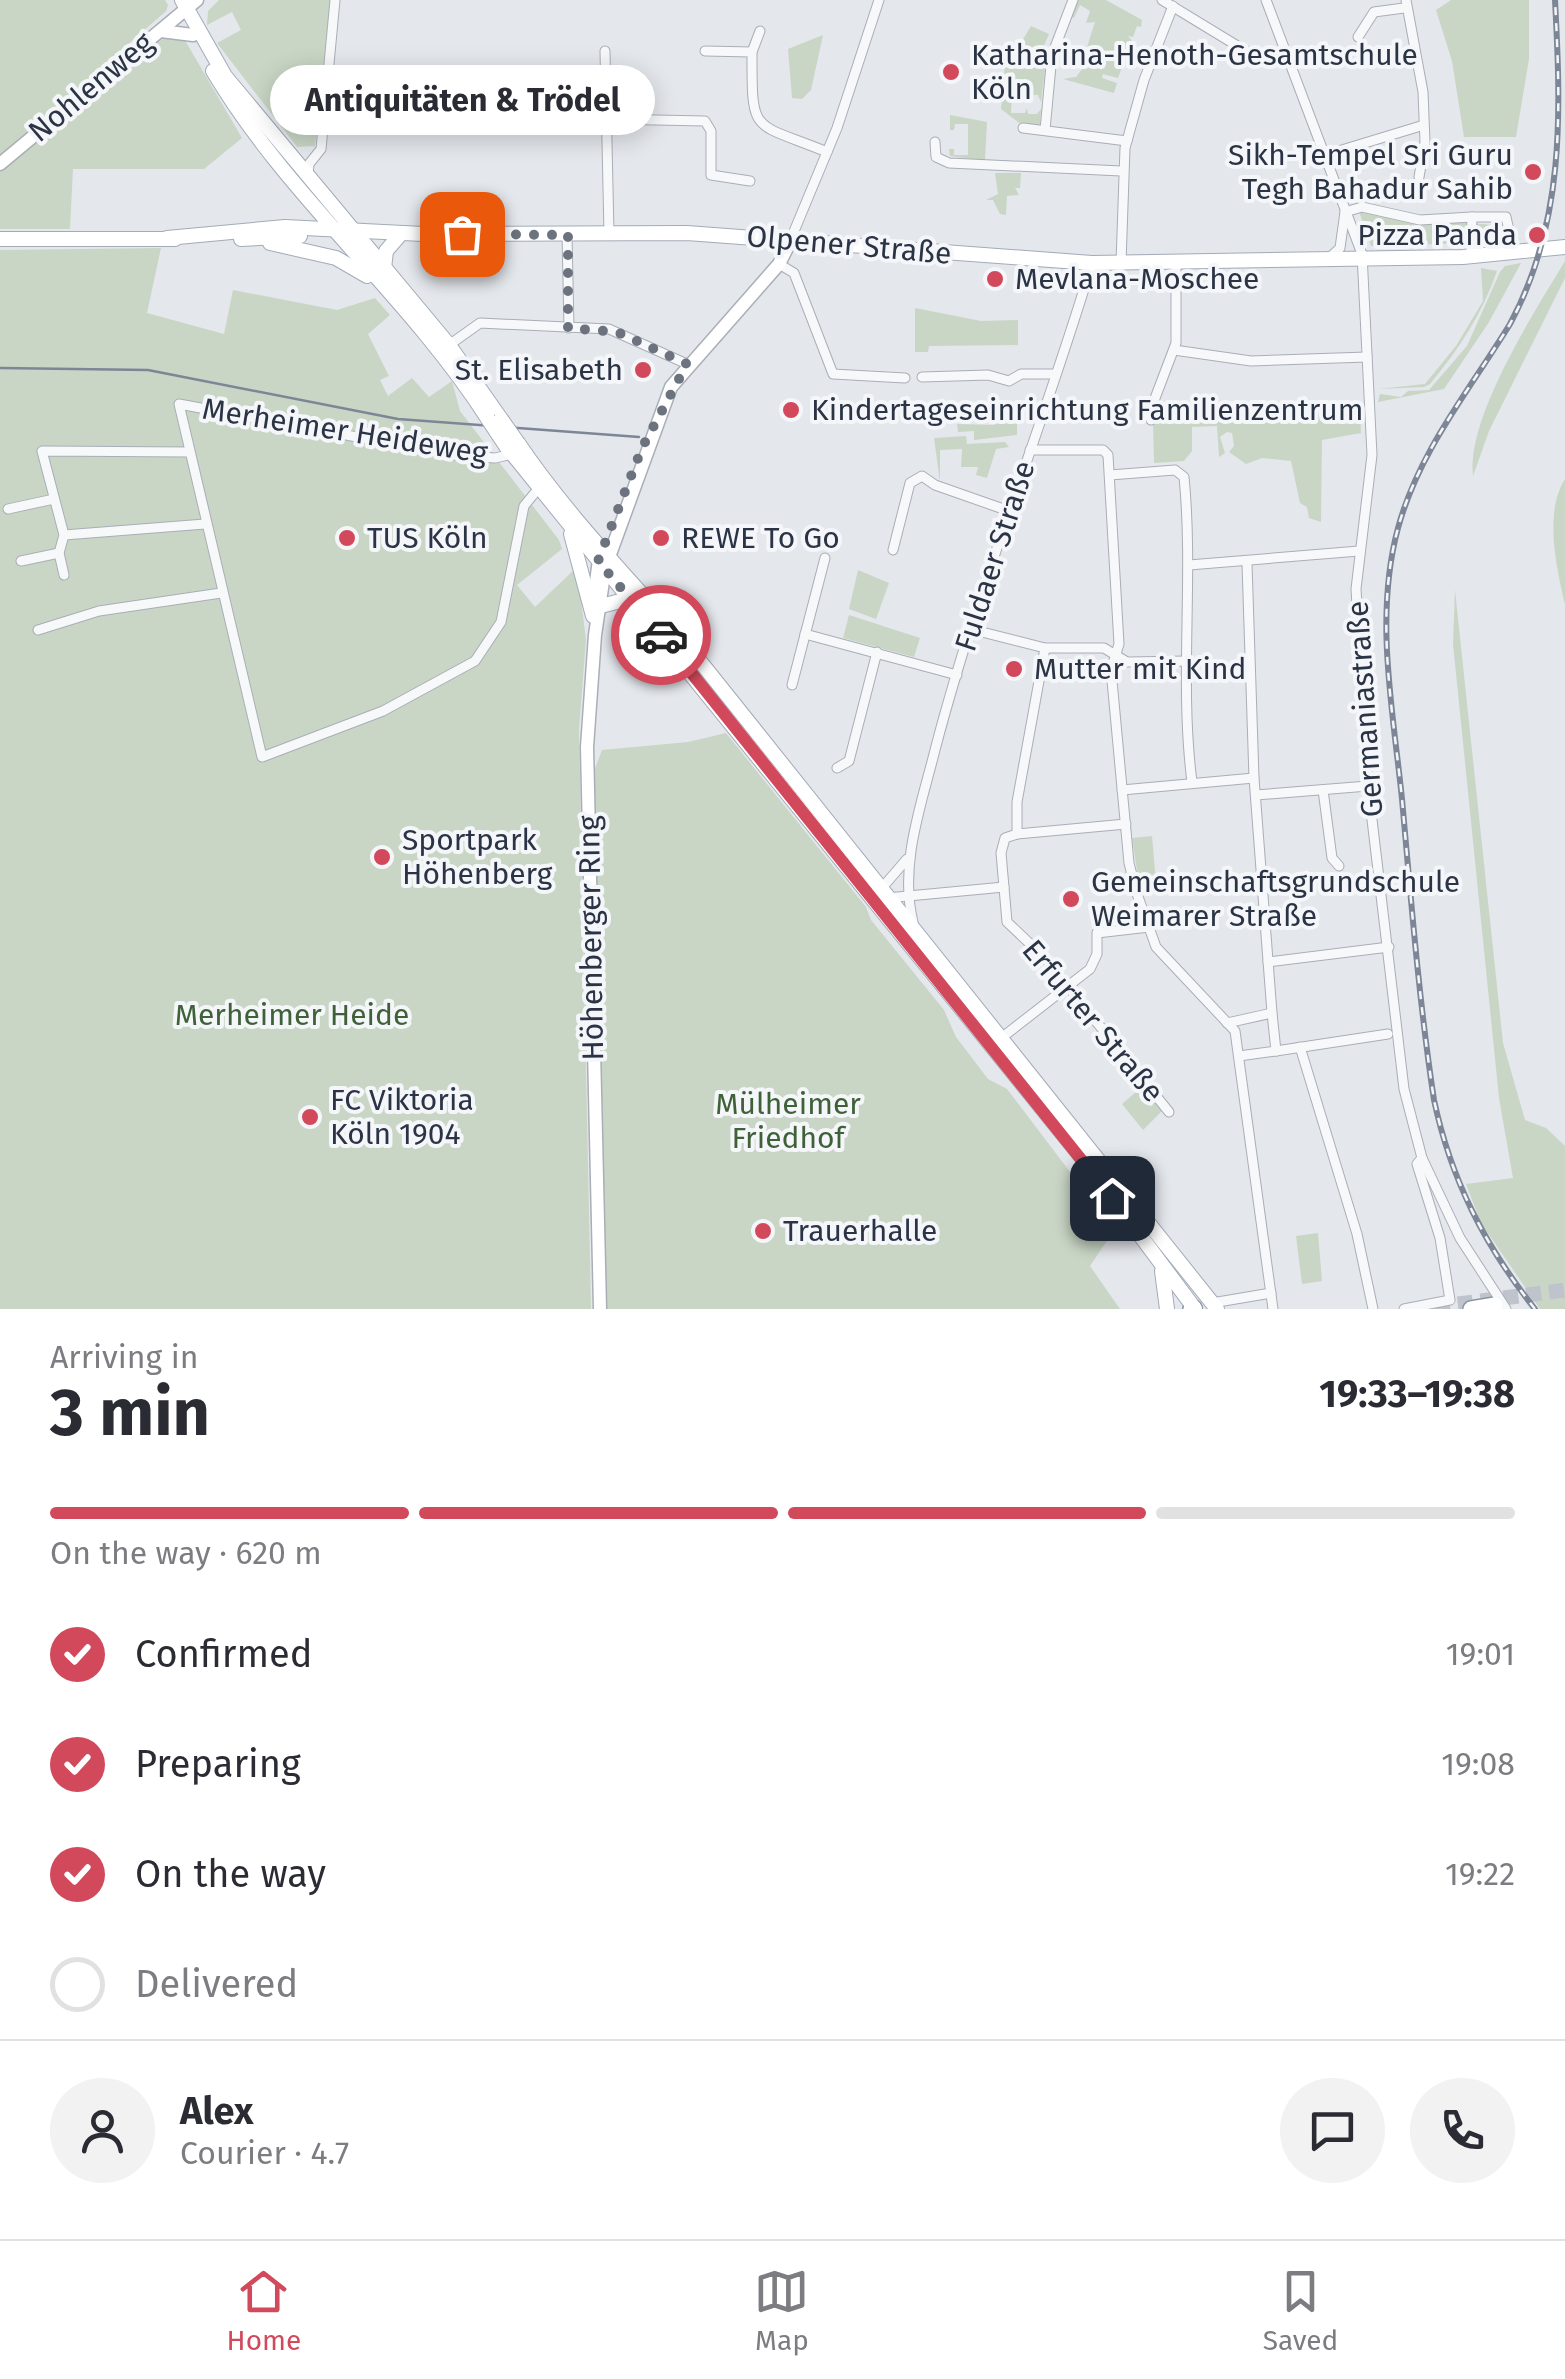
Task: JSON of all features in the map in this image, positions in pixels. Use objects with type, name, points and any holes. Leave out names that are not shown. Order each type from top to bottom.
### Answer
[{"type":"highway","points":[[1471,1309],[1501,1307]]},
{"type":"main road","points":[[188,3],[196,33],[232,104],[307,197],[384,268],[449,345],[494,419]]},
{"type":"main road","points":[[196,33],[225,76],[336,206],[346,232],[390,296],[457,372],[603,558],[881,895],[1159,1261],[1202,1308]]},
{"type":"main road","points":[[285,227],[303,217],[307,197]]},
{"type":"main road","points":[[336,206],[395,233],[386,251],[384,268]]},
{"type":"main road","name":"Olpener Straße","points":[[167,238],[285,227],[415,234],[686,233],[1092,264],[1470,257],[1565,247]]},
{"type":"main road","name":"Olpener Straße","points":[[0,240],[250,238],[346,232]]},
{"type":"main road","points":[[250,238],[336,258],[366,275],[390,296]]},
{"type":"main road","points":[[515,449],[538,489],[569,528],[603,558],[632,598],[689,659]]},
{"type":"main road","points":[[569,528],[597,611],[632,598]]},
{"type":"main road","points":[[881,895],[1000,1039],[1202,1308]]},
{"type":"main road","points":[[1159,1261],[1168,1292],[1167,1309]]},
{"type":"street","points":[[308,176],[309,164],[321,150],[336,0]]},
{"type":"street","points":[[790,242],[827,152],[879,0]]},
{"type":"street","points":[[1045,130],[1052,55],[1074,0]]},
{"type":"street","name":"Germaniastraße","points":[[1266,0],[1362,258],[1372,455],[1356,589],[1368,786],[1404,1090],[1422,1158],[1460,1238],[1501,1307]]},
{"type":"street","points":[[158,31],[196,33],[188,3]]},
{"type":"street","name":"Nohlenweg","points":[[0,164],[188,3]]},
{"type":"street","points":[[1121,263],[1121,171],[1169,3],[1256,57],[1286,53]]},
{"type":"street","points":[[1358,37],[1374,12],[1405,4],[1421,68],[1424,125],[1419,177]]},
{"type":"street","points":[[760,31],[752,52],[752,114],[761,125],[827,152]]},
{"type":"street","points":[[605,51],[609,234]]},
{"type":"street","points":[[705,51],[752,52]]},
{"type":"street","points":[[606,118],[705,121],[711,131],[711,174],[750,182]]},
{"type":"street","points":[[1322,156],[1424,125]]},
{"type":"street","points":[[1023,128],[1127,141]]},
{"type":"street","points":[[935,142],[937,159],[955,164],[1121,171]]},
{"type":"street","points":[[1324,259],[1340,248],[1345,212],[1362,207],[1420,220],[1506,217],[1514,253]]},
{"type":"street","points":[[1470,257],[1472,217]]},
{"type":"street","points":[[568,235],[568,328]]},
{"type":"street","name":"Höhenberger Ring","points":[[600,1309],[587,747],[603,558],[671,386],[779,264],[790,242]]},
{"type":"street","points":[[1151,420],[1149,414],[1174,350],[1176,262]]},
{"type":"street","points":[[779,264],[794,273],[833,374],[905,378]]},
{"type":"street","name":"Fuldaer Straße","points":[[916,935],[909,896],[910,852],[956,674],[1092,264]]},
{"type":"street","points":[[449,345],[480,323],[568,328],[617,332],[687,364]]},
{"type":"street","points":[[1174,350],[1251,361],[1367,357]]},
{"type":"street","points":[[922,378],[988,375],[1008,381],[1020,374],[1056,374]]},
{"type":"street","name":"Merheimer Heideweg","points":[[515,449],[495,458],[454,455],[179,404],[262,756],[383,711],[475,661],[501,622],[524,506],[538,489]]},
{"type":"street","points":[[1030,450],[1105,451],[1110,474],[1119,644],[1111,670],[1129,863],[1156,948],[1236,1031],[1273,1309]]},
{"type":"street","points":[[64,575],[60,553],[64,535],[42,451],[188,452]]},
{"type":"street","points":[[1110,474],[1178,470],[1185,479],[1186,661],[1192,782]]},
{"type":"street","points":[[892,550],[910,483],[922,476],[935,485],[1009,511]]},
{"type":"street","points":[[8,509],[54,499]]},
{"type":"street","points":[[64,535],[205,524]]},
{"type":"street","points":[[1188,565],[1246,564],[1360,552]]},
{"type":"street","points":[[21,561],[60,553]]},
{"type":"street","points":[[792,685],[825,558]]},
{"type":"street","points":[[1246,564],[1254,778],[1276,1051]]},
{"type":"street","points":[[38,630],[99,610],[221,593]]},
{"type":"street","points":[[970,629],[1045,648],[1104,648],[1127,662],[1186,661]]},
{"type":"street","points":[[805,634],[956,674]]},
{"type":"street","name":"Erfurter Straße","points":[[1045,648],[1017,802],[1016,834],[1005,838],[1001,853],[1007,922],[1023,933],[1169,1112]]},
{"type":"street","points":[[837,768],[849,761],[877,652]]},
{"type":"street","points":[[1122,790],[1254,778]]},
{"type":"street","points":[[1256,795],[1368,786]]},
{"type":"street","points":[[1323,790],[1332,858],[1339,866]]},
{"type":"street","points":[[1016,834],[1126,824]]},
{"type":"street","name":"Fuldaer Straße","points":[[881,895],[910,852]]},
{"type":"street","points":[[881,895],[1004,887]]},
{"type":"street","points":[[1000,1039],[1095,963],[1096,936],[1100,931],[1149,926]]},
{"type":"street","points":[[1268,962],[1389,947]]},
{"type":"street","points":[[1227,1023],[1272,1013]]},
{"type":"street","points":[[1239,1056],[1388,1034]]},
{"type":"street","points":[[1300,1047],[1356,1234],[1373,1309]]},
{"type":"street","name":"Germaniastraße","points":[[1404,1309],[1449,1294],[1440,1238],[1417,1164],[1422,1158]]},
{"type":"street","points":[[1202,1308],[1271,1293]]},
{"type":"green space","points":[[0,0],[165,0],[168,5],[166,11],[0,157]]},
{"type":"green space","points":[[219,0],[331,0],[315,146],[297,147],[217,43],[241,30],[232,12],[207,25],[208,11]]},
{"type":"green space","points":[[1078,0],[1106,0],[1142,20],[1133,37],[1128,36],[1132,41],[1127,55],[1111,50],[1110,54],[1125,59],[1118,78],[1103,74],[1102,78],[1117,83],[1114,93],[1063,79],[1076,77],[1090,59],[1086,50],[1095,22],[1086,23],[1090,11],[1080,5],[1074,18],[1070,17]]},
{"type":"green space","points":[[1451,0],[1529,0],[1529,59],[1516,137],[1464,137],[1452,61],[1436,10]]},
{"type":"green space","points":[[1031,26],[1049,34],[1040,55],[1046,61],[1041,102],[1038,95],[1029,95],[1027,101],[1026,95],[1012,94],[1011,113],[1025,113],[1027,108],[1028,114],[1037,114],[1041,109],[1040,126],[1022,125],[1001,109],[1006,54],[1033,55],[1015,53]]},
{"type":"green space","points":[[169,34],[183,37],[242,138],[204,169],[73,169],[70,229],[0,229],[0,171],[79,102]]},
{"type":"green space","points":[[823,35],[811,90],[802,99],[792,98],[788,49]]},
{"type":"green space","points":[[950,115],[987,122],[985,161],[950,156],[949,149],[954,149],[954,155],[968,155],[968,124],[955,124],[954,130],[950,130]]},
{"type":"green space","points":[[995,173],[1021,173],[1020,188],[1015,188],[1019,195],[1007,196],[1006,215],[1000,214],[993,200],[986,200],[998,194]]},
{"type":"green space","points":[[1359,211],[1437,225],[1443,221],[1506,226],[1509,242],[1371,246]]},
{"type":"green space","name":"Merheimer Heide","points":[[161,248],[147,313],[224,334],[233,290],[337,310],[375,298],[390,315],[368,334],[389,376],[380,380],[388,396],[412,378],[429,397],[452,381],[460,411],[559,540],[562,549],[517,585],[535,607],[577,567],[586,640],[579,729],[591,1309],[0,1309],[0,250]]},
{"type":"green space","points":[[1565,261],[1565,278],[1489,431],[1473,476],[1480,425],[1491,396]]},
{"type":"green space","points":[[1521,263],[1489,322],[1444,389],[1378,402],[1380,394],[1401,397],[1408,391],[1429,390],[1467,346],[1500,272],[1505,266]]},
{"type":"green space","points":[[1481,268],[1497,271],[1491,287],[1469,330],[1430,384],[1378,389],[1425,384],[1456,346],[1483,301]]},
{"type":"green space","points":[[915,308],[981,321],[1018,320],[1018,345],[929,346],[928,352],[915,352]]},
{"type":"green space","points":[[1360,410],[1361,433],[1322,440],[1321,522],[1309,518],[1307,507],[1300,503],[1291,461],[1262,458],[1246,464],[1229,452],[1234,446],[1232,433],[1227,432],[1220,437],[1225,453],[1219,457],[1217,426],[1192,427],[1192,451],[1184,461],[1154,463],[1153,422],[1212,422]]},
{"type":"green space","points":[[1017,419],[1017,435],[974,440],[974,431],[958,432],[957,424],[995,425],[996,420]]},
{"type":"green space","points":[[966,436],[967,444],[1005,442],[1009,447],[996,449],[987,478],[976,475],[978,467],[961,467],[962,449],[940,450],[940,482],[934,438]]},
{"type":"green space","points":[[1565,479],[1565,604],[1553,523]]},
{"type":"green space","points":[[858,570],[889,583],[876,619],[849,609]]},
{"type":"green space","points":[[1455,590],[1503,1043],[1525,1120],[1546,1128],[1565,1146],[1565,1309],[1540,1309],[1481,1223],[1466,1184],[1513,1178],[1499,1098],[1453,644]]},
{"type":"green space","points":[[849,615],[920,638],[914,657],[843,638]]},
{"type":"green space","name":"Mülheimer Friedhof","points":[[726,733],[944,1010],[956,1037],[988,1079],[1007,1089],[1114,1230],[1090,1266],[1120,1309],[606,1309],[594,771],[602,750],[688,742]]},
{"type":"green space","points":[[1152,836],[1156,883],[1139,883],[1132,838]]},
{"type":"green space","points":[[1143,1086],[1162,1111],[1143,1130],[1122,1104]]},
{"type":"green space","points":[[1318,1233],[1322,1281],[1302,1284],[1296,1236]]},
{"type":"tunnel","points":[[1435,1307],[1565,1290]]},
{"type":"tram line","points":[[0,368],[148,370],[398,419],[639,437]]},
{"type":"railway","points":[[1535,1309],[1472,1211],[1450,1158],[1434,1100],[1390,698],[1386,629],[1391,562],[1407,500],[1446,422],[1510,324],[1541,246],[1550,206],[1558,125],[1555,0]]},
{"type":"way so far","points":[[462,234],[568,235],[568,328],[617,332],[687,364],[671,386],[642,448],[598,561],[661,635]]},
{"type":"place","name":"Katharina-Henoth-Gesamtschule Köln","points":[[951,72]]},
{"type":"place","name":"Sikh-Tempel Sri Guru Tegh Bahadur Sahib","points":[[1533,172]]},
{"type":"place","name":"Antiquitäten & Trödel","points":[[462,234]]},
{"type":"place","name":"Pizza Panda","points":[[1537,235]]},
{"type":"place","name":"Mevlana-Moschee","points":[[995,279]]},
{"type":"place","name":"St. Elisabeth","points":[[643,370]]},
{"type":"place","name":"Kindertageseinrichtung Familienzentrum","points":[[791,410]]},
{"type":"place","name":"TUS Köln","points":[[347,538]]},
{"type":"place","name":"REWE To Go","points":[[661,538]]},
{"type":"place","name":"Mutter mit Kind","points":[[1014,669]]},
{"type":"place","name":"Sportpark Höhenberg","points":[[382,857]]},
{"type":"place","name":"Gemeinschaftsgrundschule Weimarer Straße","points":[[1071,899]]},
{"type":"place","name":"FC Viktoria Köln 1904","points":[[310,1117]]},
{"type":"place","name":"Trauerhalle","points":[[763,1231]]},
{"type":"route","points":[[661,635],[1112,1198]]}]
